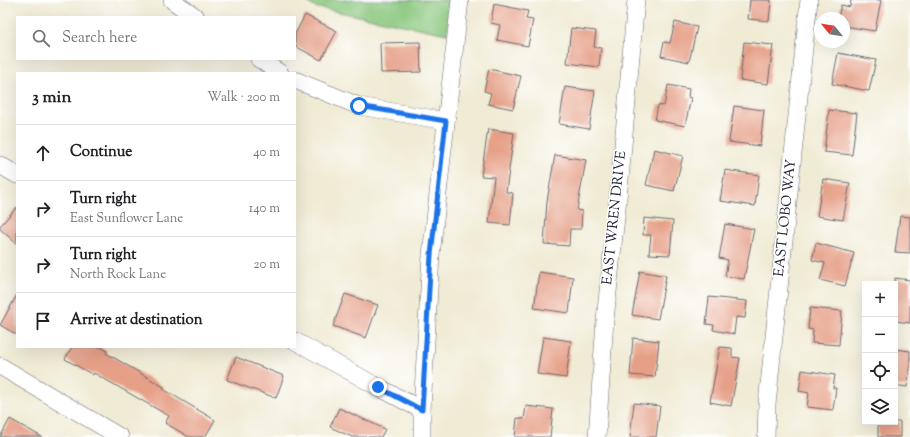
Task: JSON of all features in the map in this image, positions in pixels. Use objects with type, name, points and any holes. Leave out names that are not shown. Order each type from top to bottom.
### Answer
[{"type":"street","points":[[172,0],[195,16]]},
{"type":"street","points":[[422,437],[422,410],[431,255],[460,0]]},
{"type":"street","name":"EAST WREN DRIVE","points":[[597,437],[604,320],[620,180],[636,0]]},
{"type":"street","name":"EAST LOBO WAY","points":[[766,437],[767,404],[809,0]]},
{"type":"street","points":[[260,60],[278,72]]},
{"type":"street","points":[[296,80],[359,106],[446,121]]},
{"type":"street","points":[[0,165],[16,174]]},
{"type":"street","points":[[296,342],[422,410]]},
{"type":"street","points":[[0,366],[120,437]]},
{"type":"green space","points":[[305,0],[451,0],[447,34],[314,7]]},
{"type":"building","points":[[750,0],[771,0],[769,21],[748,19]]},
{"type":"building","points":[[851,0],[881,0],[875,31],[850,27],[850,12],[839,12],[841,5],[850,7]]},
{"type":"building","points":[[494,4],[528,11],[526,19],[533,20],[528,46],[497,40],[500,25],[491,23]]},
{"type":"building","points":[[305,15],[337,31],[321,60],[296,47],[296,32]]},
{"type":"building","points":[[675,22],[697,27],[689,62],[661,56],[664,42],[670,43]]},
{"type":"building","points":[[571,28],[596,31],[594,47],[601,48],[599,67],[567,63]]},
{"type":"building","points":[[420,42],[421,72],[381,73],[380,43]]},
{"type":"building","points":[[744,42],[773,45],[768,84],[740,80]]},
{"type":"building","points":[[838,53],[876,60],[869,91],[832,84]]},
{"type":"building","points":[[489,69],[521,76],[513,109],[488,104],[491,93],[484,91]]},
{"type":"building","points":[[668,85],[689,89],[688,97],[691,98],[685,126],[655,120],[658,105],[664,106]]},
{"type":"building","points":[[565,87],[595,91],[589,129],[559,124]]},
{"type":"building","points":[[734,106],[764,110],[760,146],[729,142]]},
{"type":"building","points":[[829,110],[857,113],[852,155],[824,152]]},
{"type":"building","points":[[488,129],[514,133],[506,192],[513,193],[510,225],[489,223],[494,177],[481,176]]},
{"type":"building","points":[[654,149],[683,156],[674,191],[646,185]]},
{"type":"building","points":[[555,155],[586,160],[577,210],[582,211],[581,229],[570,229],[569,246],[544,244],[547,201]]},
{"type":"building","points":[[725,170],[759,175],[755,206],[720,201]]},
{"type":"building","points":[[823,179],[850,183],[843,220],[817,216]]},
{"type":"building","points":[[16,208],[16,243],[0,229],[0,226]]},
{"type":"building","points":[[900,216],[910,217],[910,253],[895,252]]},
{"type":"building","points":[[644,218],[673,221],[670,255],[649,254],[651,235],[643,235]]},
{"type":"building","points":[[725,224],[754,229],[744,279],[725,276],[728,260],[719,258]]},
{"type":"building","points":[[816,243],[854,253],[845,286],[820,280],[825,263],[812,260]]},
{"type":"building","points":[[640,271],[666,276],[658,319],[632,315]]},
{"type":"building","points":[[539,272],[573,277],[569,313],[534,308]]},
{"type":"building","points":[[895,278],[910,280],[910,323],[898,321],[898,281],[895,281]]},
{"type":"building","points":[[345,294],[378,305],[366,338],[333,326]]},
{"type":"building","points":[[16,297],[16,334],[0,325]]},
{"type":"building","points":[[709,297],[747,301],[745,318],[736,317],[734,334],[713,330],[714,325],[706,324]]},
{"type":"building","points":[[810,308],[842,311],[839,345],[812,343],[813,330],[808,329]]},
{"type":"building","points":[[543,337],[571,341],[566,378],[537,374]]},
{"type":"building","points":[[633,338],[659,341],[655,377],[630,375]]},
{"type":"building","points":[[720,347],[732,348],[732,357],[740,358],[731,406],[710,402]]},
{"type":"building","points":[[71,348],[102,348],[107,351],[106,353],[164,387],[163,389],[215,420],[205,437],[189,437],[165,423],[169,416],[94,373],[93,375],[65,359]]},
{"type":"building","points":[[898,349],[910,351],[910,367],[907,387],[898,386]]},
{"type":"building","points":[[236,357],[284,376],[276,398],[227,380]]},
{"type":"building","points":[[802,370],[835,375],[833,388],[836,388],[833,410],[807,407],[809,393],[799,391]]},
{"type":"building","points":[[634,403],[660,406],[656,437],[630,437]]},
{"type":"building","points":[[526,406],[553,409],[550,437],[515,437],[517,418],[524,419]]},
{"type":"building","points":[[339,408],[385,429],[381,437],[352,437],[330,427]]},
{"type":"building","points":[[10,419],[42,437],[0,437]]},
{"type":"building","points":[[898,422],[900,422],[900,437],[878,437],[878,425],[898,425]]},
{"type":"route","points":[[359,106],[446,121],[431,255],[422,410],[378,387]]}]
